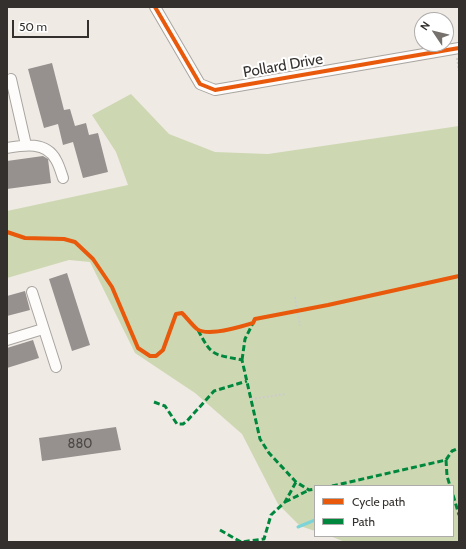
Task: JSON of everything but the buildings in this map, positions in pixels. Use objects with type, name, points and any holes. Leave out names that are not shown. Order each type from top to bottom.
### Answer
[{"type":"street","name":"Pollard Drive","points":[[155,7],[200,84],[215,90],[457,49]]},
{"type":"street","points":[[11,79],[26,145]]},
{"type":"street","points":[[7,148],[26,145],[36,146],[49,151],[56,159],[63,178]]},
{"type":"street","points":[[32,292],[56,367]]},
{"type":"street","points":[[7,340],[43,329]]},
{"type":"path","points":[[457,49],[459,71]]},
{"type":"path","points":[[295,297],[300,326]]},
{"type":"path","points":[[291,311],[305,309]]},
{"type":"path","points":[[250,399],[286,394]]},
{"type":"green space","points":[[131,94],[169,134],[215,152],[268,154],[459,126],[459,542],[345,542],[332,537],[454,537],[454,485],[314,485],[314,531],[300,526],[278,504],[242,434],[195,393],[135,353],[90,262],[69,260],[7,278],[7,211],[128,185],[116,152],[92,115]]},
{"type":"waterway","points":[[298,527],[314,520]]},
{"type":"marked path","points":[[242,360],[245,339],[253,323]]},
{"type":"marked path","points":[[198,330],[210,350],[214,353],[225,357],[242,360],[260,439],[269,453],[296,482],[309,490],[314,489]]},
{"type":"marked path","points":[[154,402],[165,406],[177,424],[183,424],[214,391],[247,381]]},
{"type":"marked path","points":[[336,485],[446,460],[452,451],[459,448]]},
{"type":"marked path","points":[[446,460],[447,476],[450,485]]},
{"type":"marked path","points":[[220,530],[241,542],[264,539],[271,515],[285,502],[296,482]]},
{"type":"marked path","points":[[285,502],[309,490]]},
{"type":"marked path","points":[[454,498],[459,515]]},
{"type":"cycle path","points":[[155,7],[200,84],[215,90],[459,48]]},
{"type":"cycle path","points":[[7,232],[25,238],[64,239],[75,242],[93,259],[112,287],[138,348],[150,356],[156,356],[163,350],[176,314],[182,313],[197,329],[216,332],[253,323],[255,319],[328,305],[459,276]]}]
